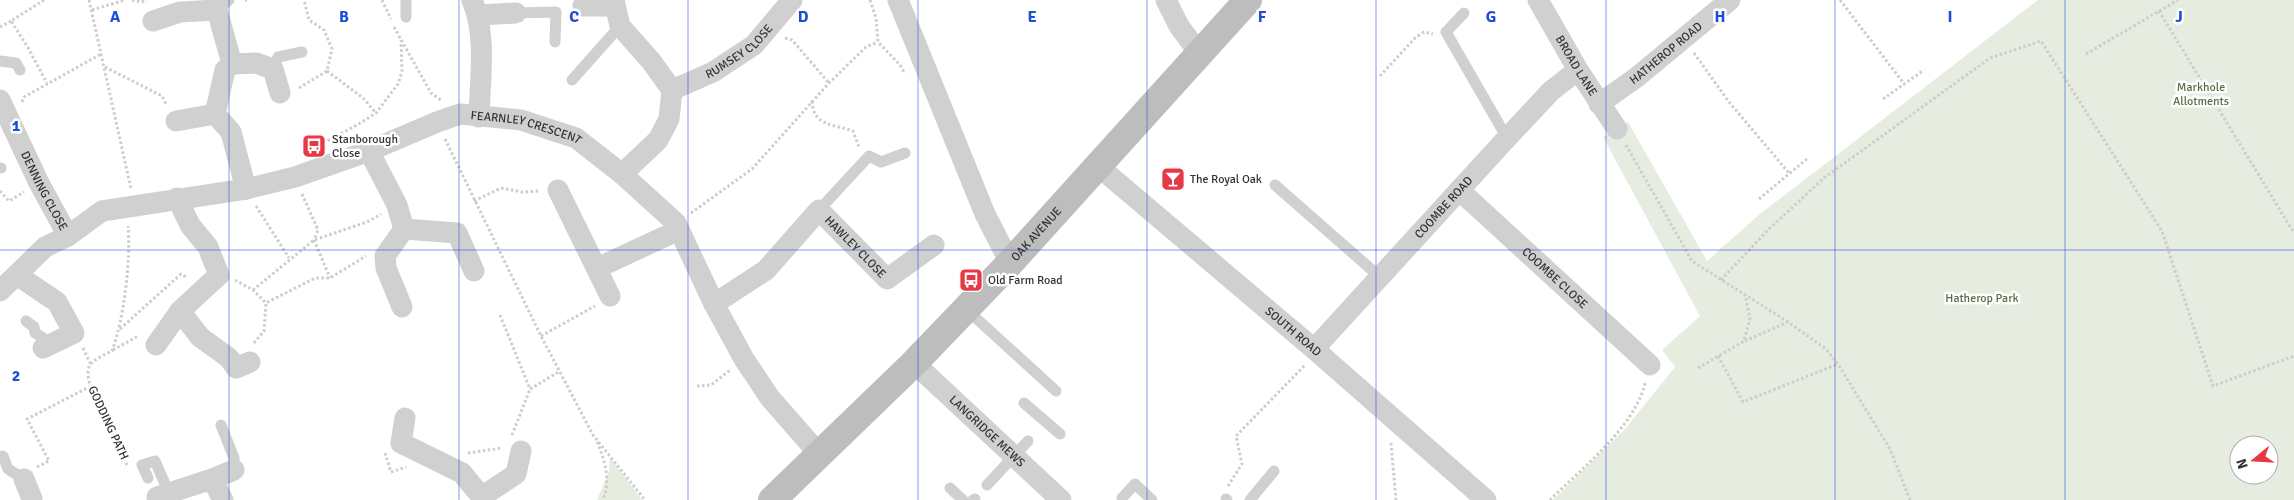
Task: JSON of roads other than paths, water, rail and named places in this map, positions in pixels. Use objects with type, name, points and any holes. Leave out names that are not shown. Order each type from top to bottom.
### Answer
[{"type":"street","name":"RUMSEY CLOSE","points":[[672,90],[713,72],[754,46],[792,0]]},
{"type":"street","points":[[898,0],[986,214],[1010,263]]},
{"type":"street","points":[[1166,0],[1179,26],[1199,53]]},
{"type":"street","name":"OAK AVENUE","points":[[772,500],[914,363],[1010,263],[1248,0]]},
{"type":"street","name":"BROAD LANE","points":[[1538,0],[1578,70],[1617,129]]},
{"type":"street","name":"HATHEROP ROAD","points":[[1599,104],[1637,77],[1730,0]]},
{"type":"street","points":[[153,21],[180,12],[223,5],[232,64]]},
{"type":"street","points":[[583,6],[616,11],[672,90],[669,119],[658,140],[622,174]]},
{"type":"street","points":[[470,116],[481,59],[476,8],[516,13]]},
{"type":"street","points":[[215,114],[225,70],[232,64],[256,63],[273,69],[280,93]]},
{"type":"street","name":"COOMBE ROAD","points":[[1316,351],[1506,138],[1551,91],[1578,70]]},
{"type":"street","name":"DENNING CLOSE","points":[[0,100],[8,125],[68,236]]},
{"type":"street","points":[[176,122],[215,114]]},
{"type":"street","points":[[215,114],[231,132],[246,189]]},
{"type":"street","name":"FEARNLEY CRESCENT","points":[[0,291],[45,247],[68,236],[102,211],[177,198],[246,189],[295,177],[369,151],[437,122],[470,116],[521,120],[576,138],[622,174],[677,226],[714,304],[744,359],[770,398],[820,455]]},
{"type":"street","points":[[369,151],[397,205],[404,229]]},
{"type":"street","name":"SOUTH ROAD","points":[[1098,166],[1316,351],[1486,500]]},
{"type":"street","points":[[558,190],[610,296]]},
{"type":"street","name":"COOMBE CLOSE","points":[[1459,190],[1650,365]]},
{"type":"street","points":[[156,346],[180,311],[206,289],[218,274],[208,247],[190,225],[177,198]]},
{"type":"street","name":"HAWLEY CLOSE","points":[[714,304],[766,270],[819,210],[887,279],[934,245]]},
{"type":"street","points":[[597,268],[677,226]]},
{"type":"street","points":[[402,307],[386,268],[385,256],[404,229]]},
{"type":"street","points":[[404,229],[457,233],[474,271]]},
{"type":"street","points":[[17,275],[57,302],[74,332],[40,348]]},
{"type":"street","points":[[180,311],[200,337],[229,358],[243,365]]},
{"type":"street","name":"LANGRIDGE MEWS","points":[[914,363],[1021,448],[1061,500]]},
{"type":"street","points":[[405,418],[393,445],[462,473],[482,499],[516,474],[521,451]]},
{"type":"street","points":[[163,495],[234,470]]},
{"type":"street","points":[[24,479],[31,500]]},
{"type":"street","points":[[212,479],[223,500]]},
{"type":"lane","points":[[406,0],[406,17]]},
{"type":"lane","points":[[572,80],[616,11]]},
{"type":"lane","points":[[516,13],[556,12],[555,42]]},
{"type":"lane","points":[[1464,13],[1446,32],[1506,138]]},
{"type":"lane","points":[[273,69],[278,57],[302,52]]},
{"type":"lane","points":[[0,61],[16,63],[20,70]]},
{"type":"lane","points":[[819,210],[869,156],[881,162],[905,152]]},
{"type":"lane","points":[[1275,185],[1380,277]]},
{"type":"lane","points":[[966,309],[1056,391]]},
{"type":"lane","points":[[26,322],[34,327],[36,333],[42,338],[40,348]]},
{"type":"lane","points":[[1024,403],[1043,424],[1060,434]]},
{"type":"lane","points":[[221,424],[234,458],[234,470]]},
{"type":"lane","points":[[987,485],[1021,448]]},
{"type":"lane","points":[[3,456],[8,469],[24,479]]},
{"type":"lane","points":[[148,478],[142,465],[155,461],[163,495]]},
{"type":"lane","points":[[1250,500],[1274,471]]},
{"type":"lane","points":[[1122,498],[1135,484],[1152,500]]},
{"type":"lane","points":[[950,488],[970,500]]},
{"type":"place","name":"Stanborough Close","points":[[314,146]]},
{"type":"place","name":"The Royal Oak","points":[[1173,179]]},
{"type":"place","name":"Old Farm Road","points":[[971,280]]},
{"type":"park label","name":"Markhole Allotments","points":[[2201,94]]},
{"type":"park label","name":"Hatherop Park","points":[[1982,298]]}]
